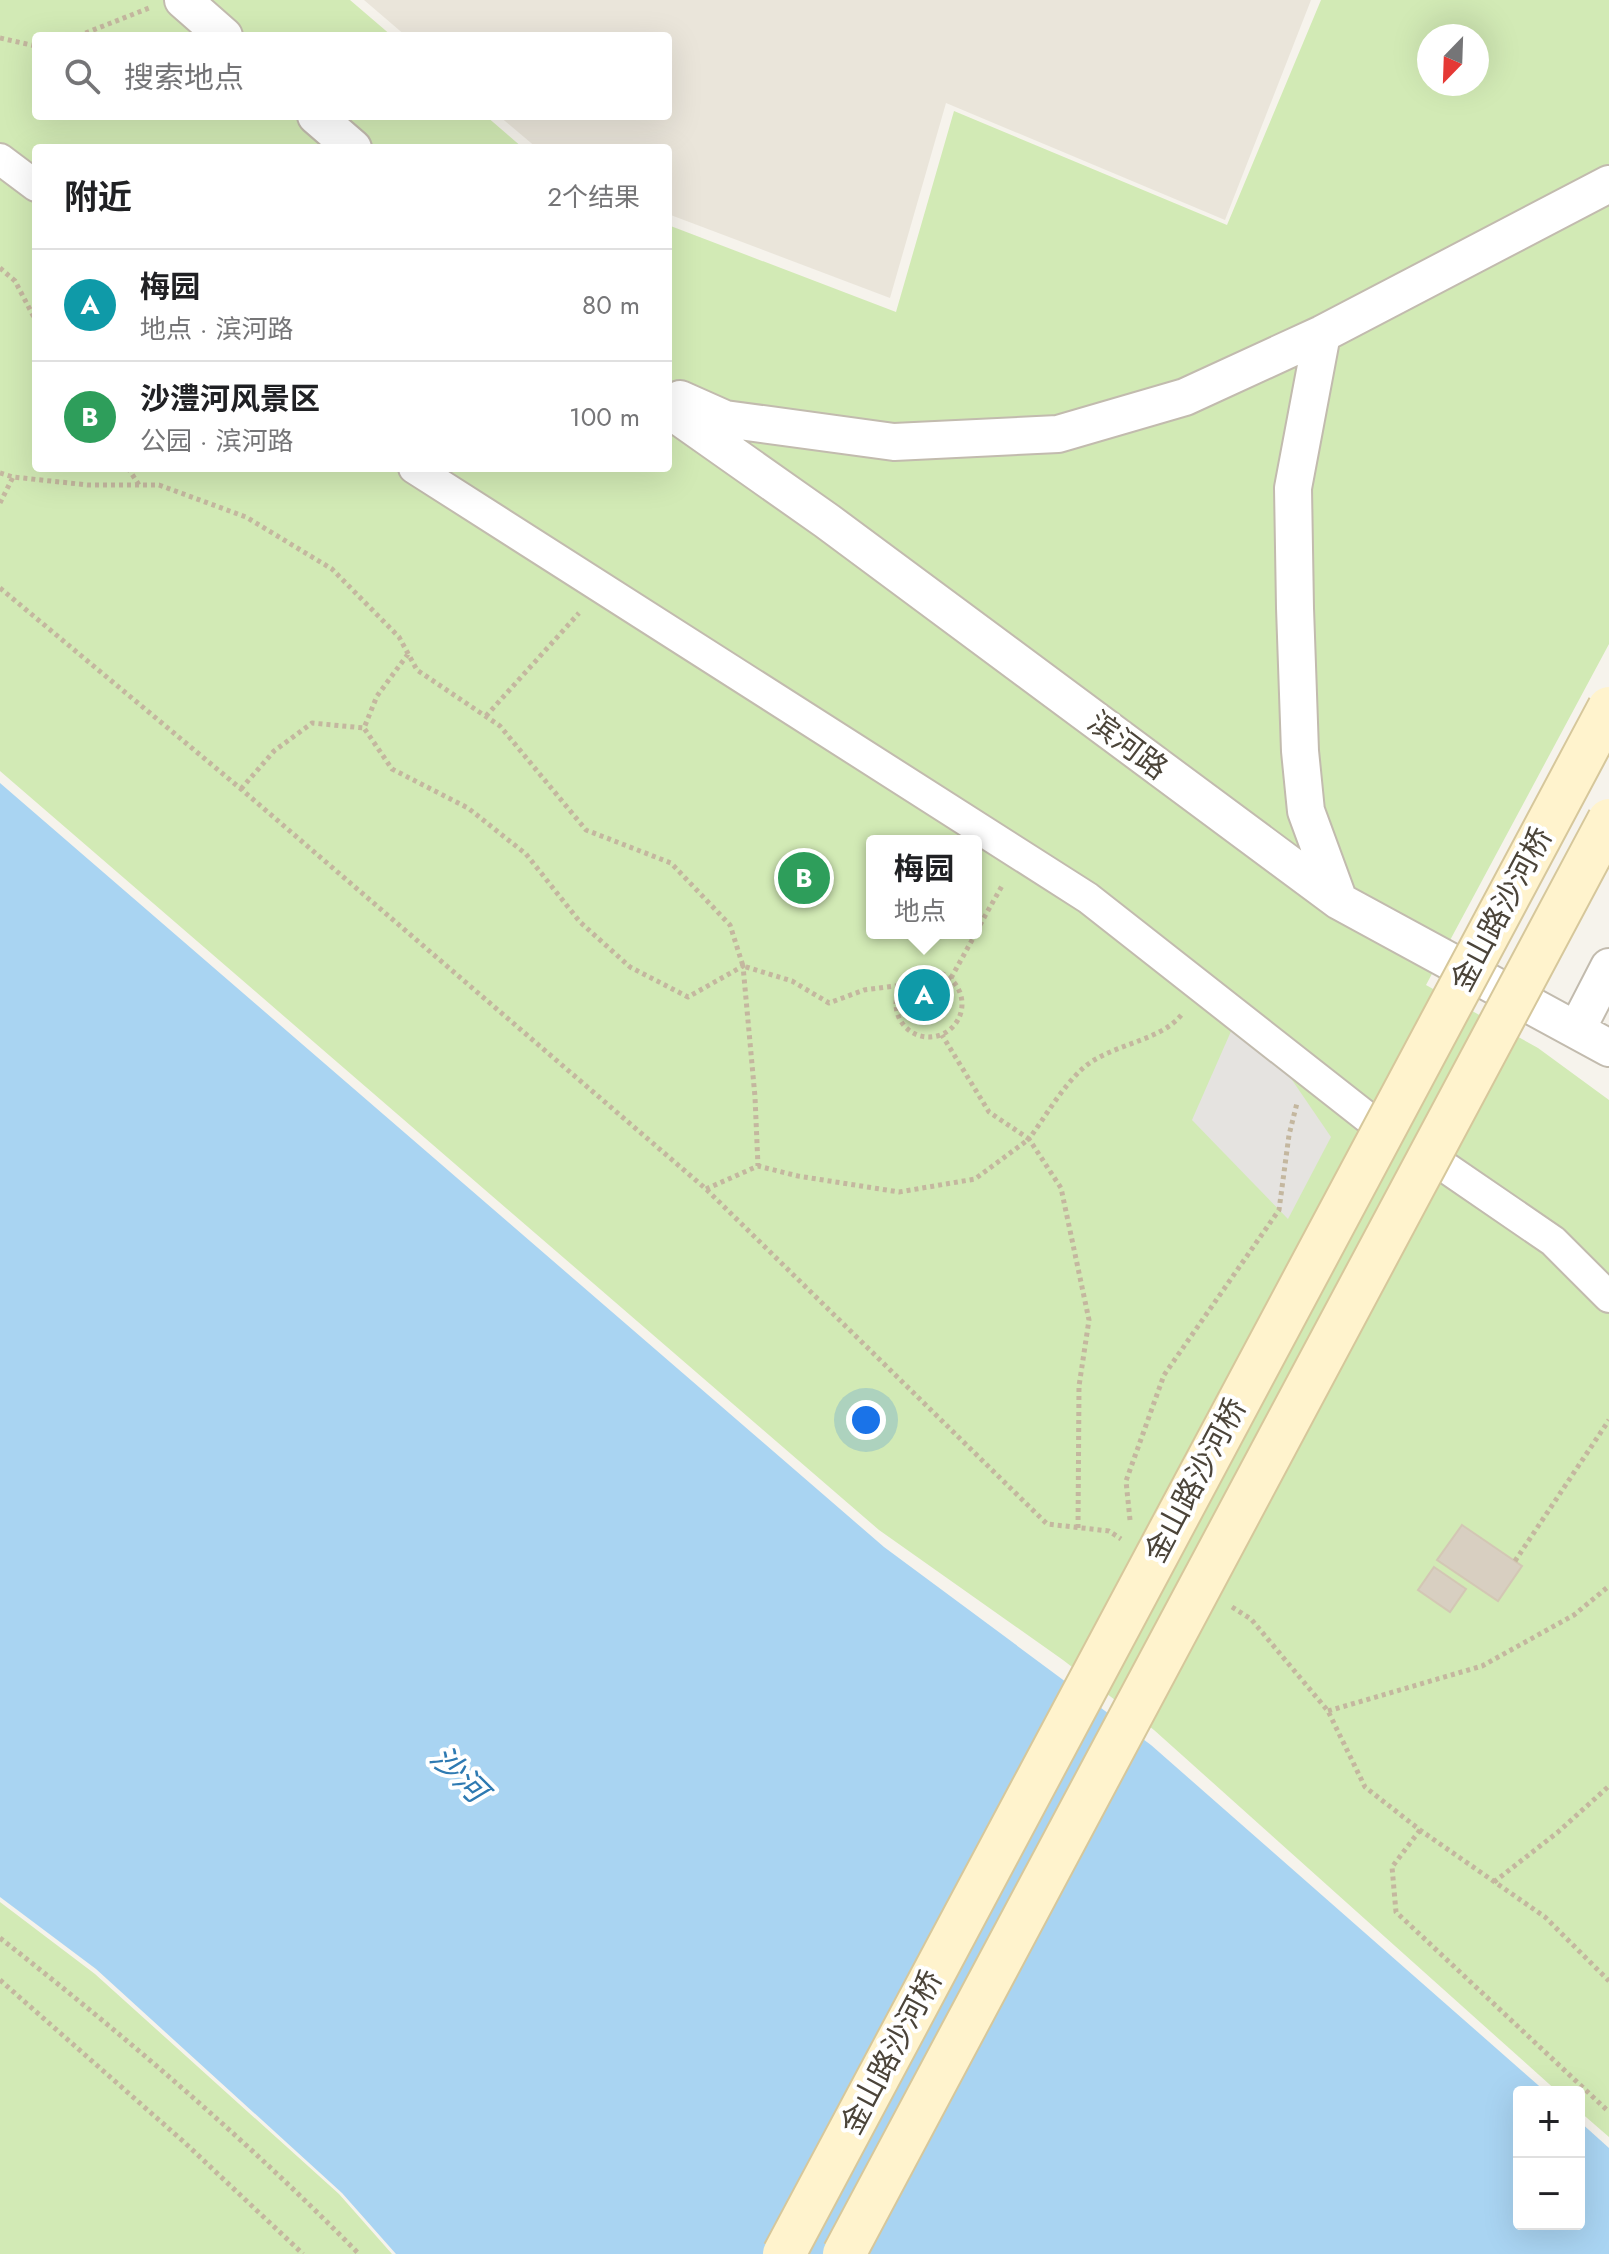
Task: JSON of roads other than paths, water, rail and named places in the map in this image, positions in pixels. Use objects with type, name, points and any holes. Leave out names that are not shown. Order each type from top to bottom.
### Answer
[{"type":"main road","name":"金山路沙河桥","points":[[784,2254],[1609,708]]},
{"type":"main road","name":"金山路沙河桥","points":[[844,2254],[1609,820]]},
{"type":"street","points":[[169,3],[217,32]]},
{"type":"street","points":[[321,120],[348,144]]},
{"type":"street","points":[[0,143],[32,155]]},
{"type":"street","points":[[0,159],[32,183]]},
{"type":"street","points":[[672,396],[725,419],[894,442],[1058,434],[1185,397],[1322,334],[1609,184]]},
{"type":"street","points":[[1322,334],[1293,488],[1295,608],[1300,751],[1306,811],[1339,901]]},
{"type":"street","name":"滨河路","points":[[672,412],[827,521],[1339,901],[1609,1048]]},
{"type":"street","points":[[420,472],[1088,898],[1382,1129]]},
{"type":"street","points":[[1577,1029],[1609,967]]},
{"type":"street","points":[[1429,1156],[1553,1241],[1609,1297]]},
{"type":"water","name":"沙河","points":[[0,783],[884,1547],[1151,1745],[1539,2086],[1513,2086],[1513,2230],[1585,2230],[1585,2126],[1609,2148],[1609,2254],[396,2254],[342,2193],[96,1969],[0,1897]]},
{"type":"place","name":"沙澧河风景区","points":[[804,878]]},
{"type":"place","name":"梅园","points":[[924,995]]}]
